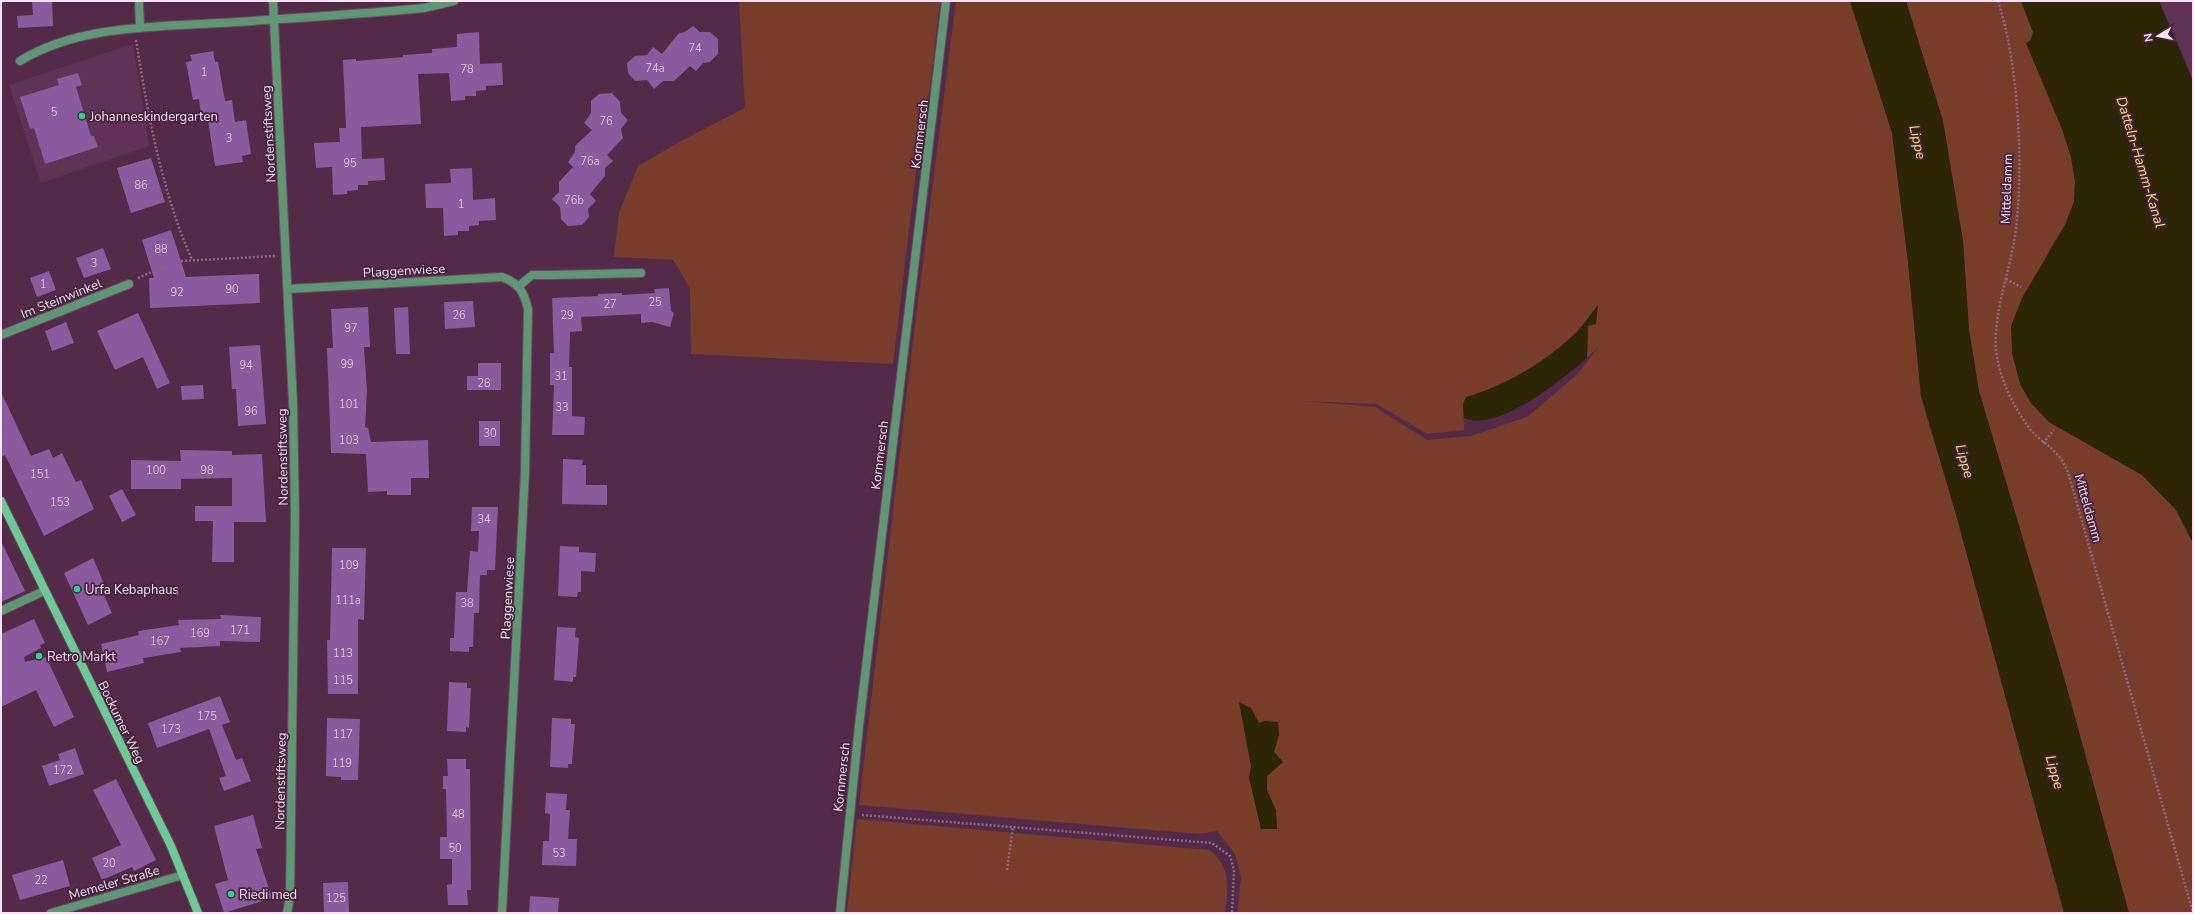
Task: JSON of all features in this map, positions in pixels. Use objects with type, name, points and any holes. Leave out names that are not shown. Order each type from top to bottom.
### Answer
[{"type":"main road","name":"Bockumer Weg","points":[[1,501],[183,875],[198,913]]},
{"type":"street","points":[[137,29],[139,1]]},
{"type":"street","name":"Nordenstiftsweg","points":[[273,1],[293,403],[295,515],[290,888],[287,913]]},
{"type":"street","points":[[20,60],[38,49],[64,40],[137,29],[424,8],[454,1]]},
{"type":"street","name":"Kornmersch","points":[[840,913],[850,814],[946,1]]},
{"type":"street","points":[[519,286],[532,275],[641,273]]},
{"type":"street","name":"Plaggenwiese","points":[[288,289],[502,277],[519,286],[525,295],[528,309],[528,377],[518,634],[502,913]]},
{"type":"street","name":"Im Steinwinkel","points":[[1,335],[129,284]]},
{"type":"street","points":[[1,611],[44,591]]},
{"type":"street","name":"Memeler Straße","points":[[51,913],[183,875]]},
{"type":"path","name":"Mitteldamm","points":[[1998,1],[2009,43],[2013,78],[2019,186],[2014,241],[1997,327],[1997,360],[2006,390],[2030,430],[2057,454],[2068,472],[2193,913]]},
{"type":"path","points":[[137,29],[153,139],[180,234],[192,260]]},
{"type":"path","points":[[181,261],[286,256]]},
{"type":"path","points":[[129,284],[144,274],[165,266]]},
{"type":"path","points":[[2006,279],[2021,287]]},
{"type":"path","points":[[2043,443],[2054,430]]},
{"type":"path","points":[[850,814],[1212,843],[1230,856],[1234,870],[1232,913]]},
{"type":"path","points":[[1008,870],[1013,827]]},
{"type":"shaded area","points":[[739,1],[940,1],[930,89],[922,121],[893,364],[691,354],[690,288],[673,260],[614,257],[619,213],[638,166],[681,141],[745,108]]},
{"type":"shaded area","points":[[956,1],[1850,1],[1892,133],[1908,262],[1921,396],[1955,511],[2064,913],[1237,913],[1241,877],[1235,854],[1217,831],[1199,834],[859,805],[910,365]],"holes":[[[1598,306],[1588,326],[1587,358],[1599,346],[1578,374],[1527,417],[1471,436],[1427,440],[1375,407],[1303,401],[1377,404],[1427,434],[1464,430],[1463,404],[1466,398],[1496,387],[1525,371],[1552,353],[1582,326]]]},
{"type":"shaded area","points":[[1906,1],[2021,1],[2033,32],[2031,40],[2026,43],[2062,129],[2071,157],[2075,181],[2074,202],[2065,225],[2049,250],[2020,384],[2031,403],[2049,422],[2142,475],[2176,510],[2193,543],[2193,913],[2129,913],[2063,674],[1979,391],[1969,330],[1963,241],[1943,121]]},
{"type":"shaded area","points":[[2159,1],[2193,1],[2193,81],[2182,52]]},
{"type":"shaded area","name":"Johanneskindergarten","points":[[133,44],[149,146],[41,183],[9,85]]},
{"type":"shaded area","points":[[857,819],[1209,850],[1222,864],[1227,878],[1225,913],[847,913]]},
{"type":"water","name":"Lippe","points":[[1850,1],[1906,1],[1943,121],[1963,241],[1969,330],[1979,391],[2063,674],[2129,913],[2064,913],[1955,511],[1921,396],[1908,262],[1892,133]]},
{"type":"water","name":"Datteln-Hamm-Kanal","points":[[2021,1],[2159,1],[2193,81],[2193,543],[2176,510],[2142,475],[2049,422],[2031,403],[2020,384],[2012,353],[2011,326],[2022,298],[2065,225],[2074,202],[2075,181],[2071,157],[2062,129],[2026,43],[2031,40],[2033,32]]},
{"type":"water","points":[[1598,305],[1596,324],[1588,326],[1587,358],[1576,368],[1546,391],[1511,411],[1494,418],[1478,421],[1464,418],[1463,404],[1466,397],[1511,379],[1553,353],[1577,332]]},
{"type":"water","points":[[1239,702],[1251,708],[1259,723],[1265,721],[1278,722],[1279,735],[1274,752],[1283,762],[1267,776],[1267,790],[1276,810],[1277,829],[1261,829],[1249,778],[1251,766]]},
{"type":"building","points":[[32,1],[52,1],[53,26],[18,28],[17,16],[33,15]]},
{"type":"building","points":[[693,26],[700,32],[710,32],[718,39],[718,54],[710,62],[703,63],[696,71],[690,66],[674,81],[663,81],[654,89],[647,80],[635,81],[628,73],[627,63],[635,56],[647,55],[653,47],[662,54],[679,33],[685,32]]},
{"type":"building","points":[[479,32],[480,64],[502,63],[503,85],[486,86],[486,90],[476,91],[476,96],[465,96],[465,100],[451,101],[449,73],[418,74],[421,124],[361,127],[362,159],[384,158],[385,180],[368,181],[368,185],[358,185],[358,190],[347,191],[347,194],[333,195],[332,167],[316,168],[314,143],[340,142],[339,128],[346,128],[343,60],[356,59],[356,61],[432,53],[432,49],[457,47],[457,34]]},
{"type":"building","points":[[213,51],[215,62],[218,62],[225,101],[232,100],[235,122],[246,120],[251,154],[242,156],[243,162],[215,166],[207,114],[201,115],[199,99],[193,100],[186,62],[192,61],[190,55]]},
{"type":"building","points":[[78,73],[82,85],[76,87],[91,136],[94,136],[98,147],[45,164],[34,128],[30,129],[20,97],[59,85],[57,79]]},
{"type":"building","points":[[612,93],[620,102],[621,113],[628,120],[621,129],[623,138],[607,155],[613,161],[605,168],[605,176],[590,194],[596,201],[588,209],[589,217],[582,225],[568,226],[561,219],[560,207],[552,199],[559,192],[559,182],[573,167],[568,162],[575,152],[575,146],[592,130],[584,123],[591,113],[591,101],[599,94]]},
{"type":"building","points":[[151,158],[165,202],[131,213],[117,168]]},
{"type":"building","points":[[472,168],[473,200],[495,198],[496,220],[479,221],[479,225],[469,226],[469,231],[458,231],[458,235],[444,236],[443,208],[426,208],[425,184],[451,183],[450,169]]},
{"type":"building","points":[[171,230],[186,277],[259,274],[260,303],[150,308],[149,278],[154,278],[142,240]]},
{"type":"building","points":[[103,248],[111,269],[84,278],[76,258]]},
{"type":"building","points":[[49,271],[56,290],[37,297],[30,278]]},
{"type":"building","points":[[669,288],[671,311],[674,313],[670,327],[652,322],[641,323],[641,314],[581,317],[582,331],[570,332],[569,367],[572,367],[572,416],[585,417],[584,435],[552,435],[554,385],[550,385],[550,353],[554,353],[552,298],[598,296],[598,294],[622,293],[622,295],[655,293],[654,289]]},
{"type":"building","points":[[473,301],[475,327],[445,329],[444,302]]},
{"type":"building","points":[[368,307],[370,347],[364,347],[367,391],[365,427],[368,428],[371,442],[428,440],[429,478],[411,478],[411,495],[387,495],[387,491],[368,492],[366,454],[331,453],[327,348],[333,348],[331,309]]},
{"type":"building","points":[[408,307],[410,354],[396,354],[394,308]]},
{"type":"building","points":[[138,313],[170,383],[157,389],[143,357],[115,370],[97,331]]},
{"type":"building","points":[[66,322],[74,343],[52,351],[45,331]]},
{"type":"building","points":[[260,345],[266,424],[238,426],[236,389],[232,389],[229,347]]},
{"type":"building","points":[[478,363],[501,363],[501,390],[467,390],[467,376],[478,376]]},
{"type":"building","points":[[203,385],[204,399],[182,400],[181,386]]},
{"type":"building","points":[[1,392],[31,456],[49,449],[53,458],[62,453],[76,482],[81,480],[94,509],[44,536],[5,455],[1,457]]},
{"type":"building","points":[[479,421],[500,421],[500,446],[479,446]]},
{"type":"building","points":[[180,450],[232,451],[232,455],[262,454],[266,522],[234,522],[234,562],[212,562],[213,521],[195,521],[195,506],[232,506],[232,478],[181,479],[181,489],[131,489],[131,460],[181,461]]},
{"type":"building","points":[[563,459],[583,460],[582,465],[586,465],[586,485],[607,485],[607,505],[562,504]]},
{"type":"building","points":[[122,489],[136,515],[122,522],[109,496]]},
{"type":"building","points":[[472,507],[498,507],[495,570],[487,570],[487,575],[480,575],[479,613],[474,613],[473,647],[469,647],[469,652],[450,651],[450,638],[454,638],[456,592],[467,592],[470,551],[478,552],[479,531],[471,531]]},
{"type":"building","points":[[1,541],[25,591],[1,602]]},
{"type":"building","points":[[560,546],[579,547],[579,552],[596,553],[595,572],[581,571],[581,592],[578,592],[577,597],[558,596]]},
{"type":"building","points":[[332,548],[366,548],[364,620],[358,619],[358,694],[328,694],[327,640],[330,640]]},
{"type":"building","points":[[93,558],[107,591],[103,593],[112,613],[88,625],[64,573]]},
{"type":"building","points":[[220,615],[261,617],[260,642],[220,641],[220,646],[180,648],[181,652],[143,658],[144,663],[107,672],[101,644],[139,635],[138,631],[179,625],[178,620],[221,619]]},
{"type":"building","points":[[34,619],[45,643],[40,645],[41,648],[24,657],[25,662],[46,657],[74,717],[54,727],[36,690],[1,707],[1,634]]},
{"type":"building","points":[[557,627],[576,628],[575,637],[579,638],[576,677],[573,677],[573,682],[554,680]]},
{"type":"building","points":[[449,682],[467,683],[467,688],[471,688],[469,728],[466,727],[466,732],[447,731]]},
{"type":"building","points":[[220,696],[230,722],[222,725],[236,760],[242,758],[251,781],[224,791],[219,778],[226,776],[209,729],[157,748],[148,723]]},
{"type":"building","points":[[327,718],[360,719],[358,780],[341,780],[341,777],[326,776]]},
{"type":"building","points":[[552,718],[571,719],[571,724],[575,724],[572,764],[568,764],[568,768],[550,767]]},
{"type":"building","points":[[75,748],[84,774],[49,786],[42,766],[60,760],[58,754]]},
{"type":"building","points":[[447,759],[466,759],[466,769],[470,769],[471,890],[467,890],[468,905],[448,905],[447,885],[452,884],[452,859],[440,859],[440,837],[447,837],[446,789],[443,789],[443,776],[448,776]]},
{"type":"building","points":[[116,779],[156,860],[134,871],[132,867],[102,880],[92,858],[121,845],[93,790]]},
{"type":"building","points":[[546,793],[567,794],[566,810],[570,810],[568,839],[577,839],[576,866],[542,865],[543,841],[549,841],[550,814],[545,813]]},
{"type":"building","points":[[253,815],[262,848],[256,849],[272,898],[224,913],[215,884],[228,880],[214,826]]},
{"type":"building","points":[[63,860],[70,886],[20,900],[12,875]]},
{"type":"building","points":[[348,882],[349,913],[324,913],[323,883]]},
{"type":"building","points":[[530,896],[559,898],[558,913],[529,913]]},
{"type":"place","name":"Johanneskindergarten","points":[[82,116]]},
{"type":"place","name":"Urfa Kebaphaus","points":[[77,589]]},
{"type":"place","name":"Retro Markt","points":[[39,656]]},
{"type":"place","name":"Riedi med","points":[[231,894]]}]
